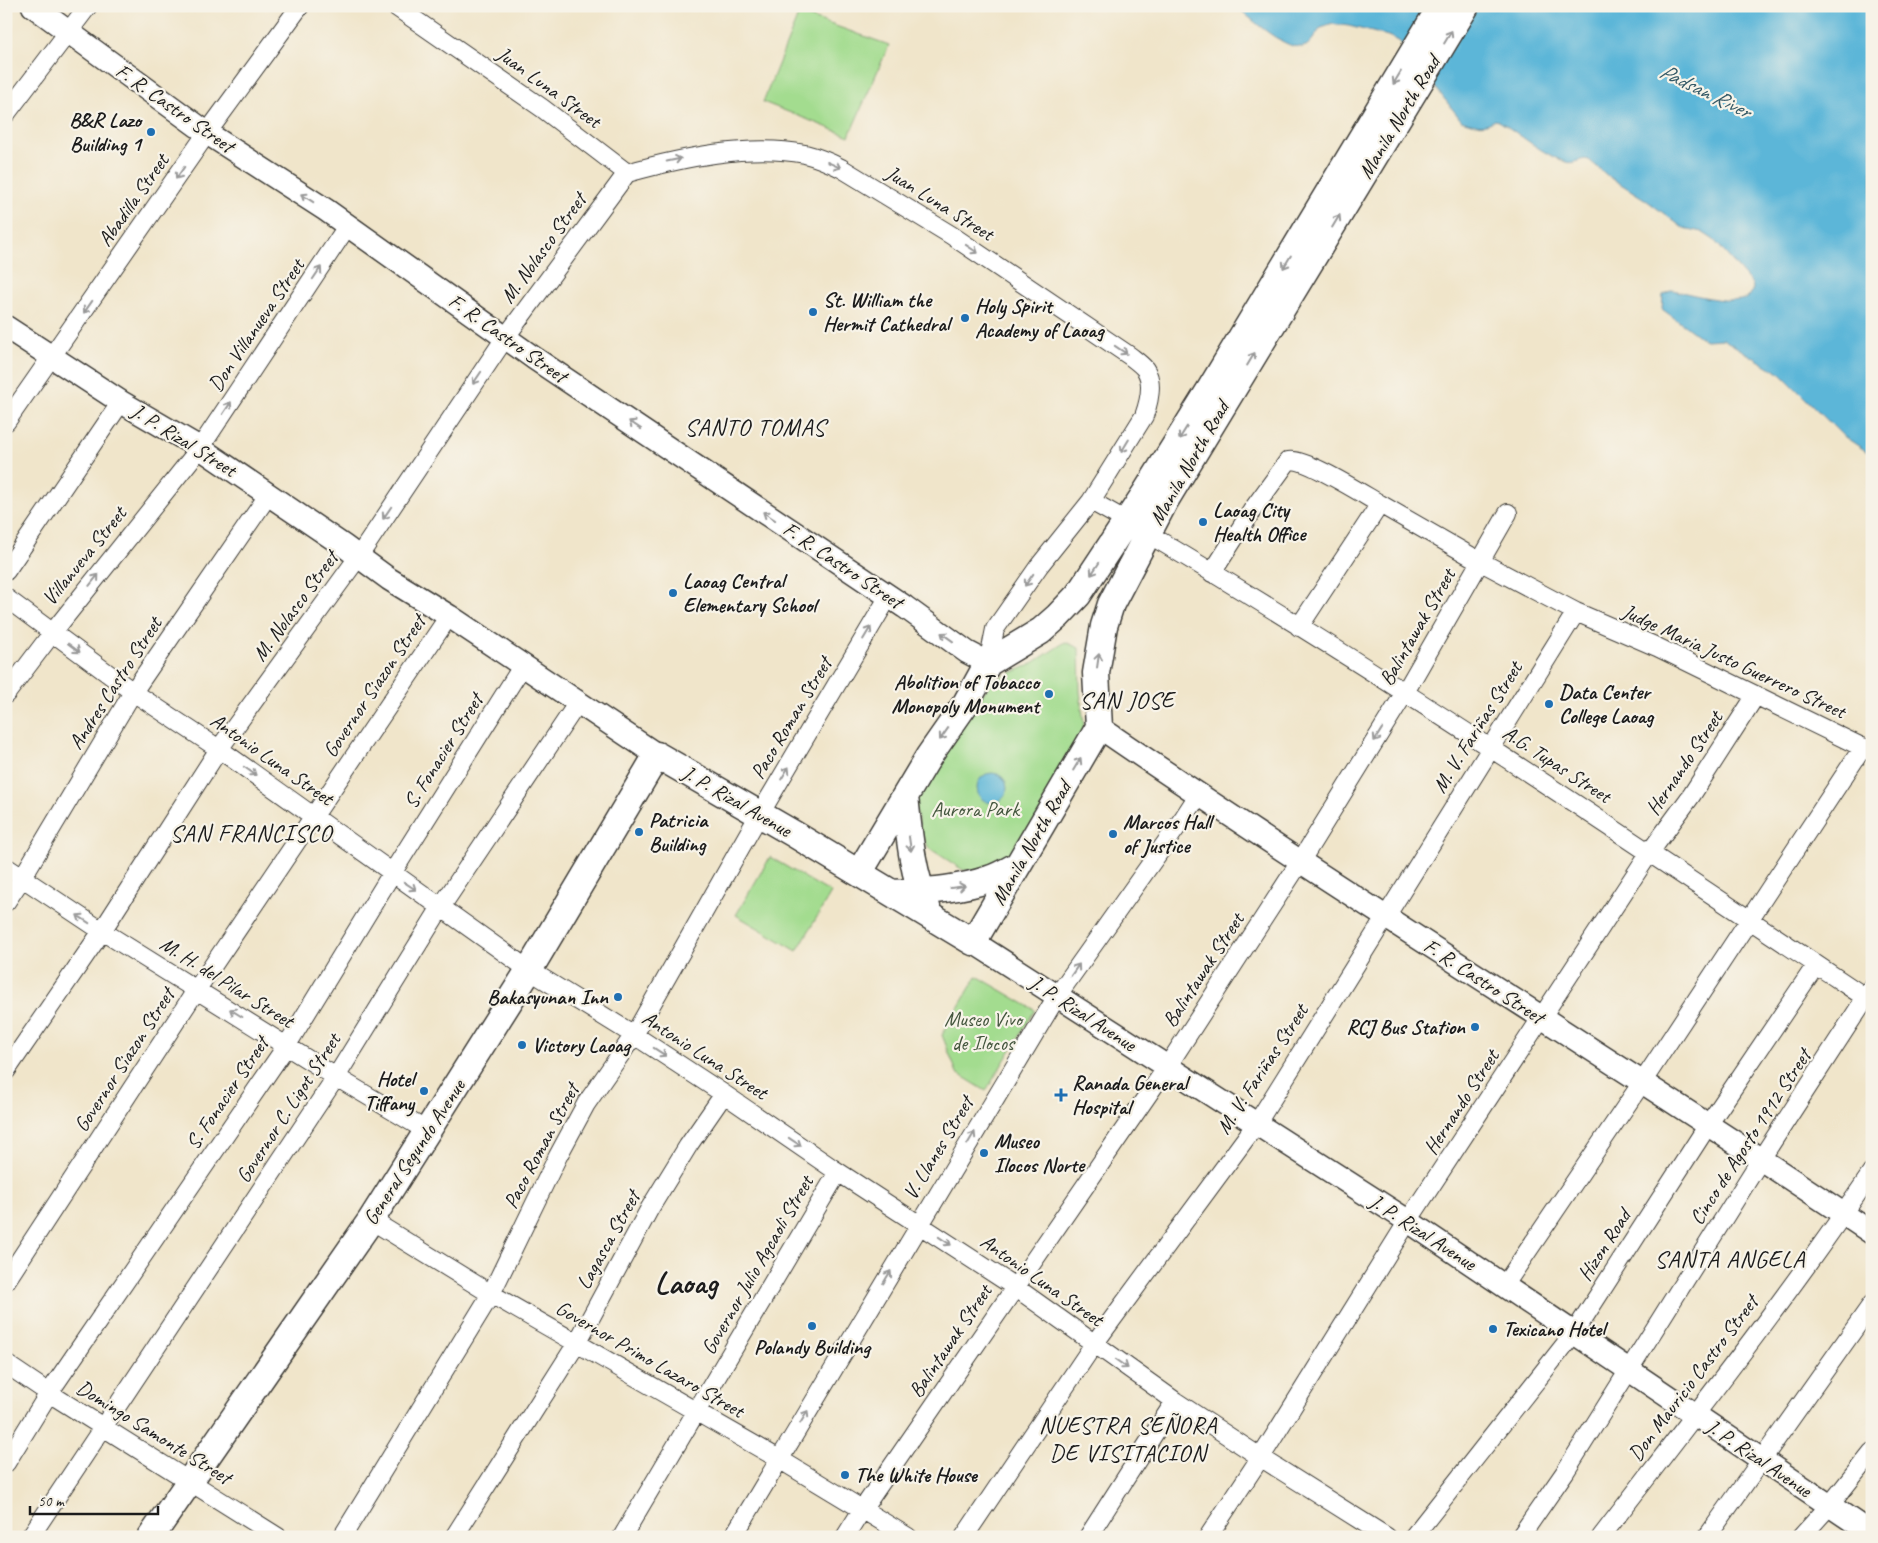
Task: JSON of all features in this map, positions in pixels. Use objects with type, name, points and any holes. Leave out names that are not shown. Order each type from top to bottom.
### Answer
[{"type":"highway","name":"Manila North Road","points":[[973,942],[1099,727],[1096,673],[1104,626],[1111,604],[1217,396],[1441,6]]},
{"type":"highway","name":"Manila North Road","points":[[859,873],[929,756],[966,702],[988,663],[1041,631],[1078,595],[1146,492],[1217,396],[1466,6]]},
{"type":"highway","name":"J. P. Rizal Avenue","points":[[657,754],[973,942]]},
{"type":"highway","name":"General Segundo Avenue","points":[[151,1537],[371,1220],[529,970],[657,754]]},
{"type":"highway","points":[[906,796],[910,847],[920,892],[931,916]]},
{"type":"highway","points":[[892,893],[920,892],[965,886],[991,879],[1018,865]]},
{"type":"main road","name":"F. R. Castro Street","points":[[33,6],[207,132],[348,225],[504,338],[889,596],[967,652],[988,663]]},
{"type":"main road","name":"J. P. Rizal Street","points":[[6,328],[121,402],[200,448],[359,556]]},
{"type":"main road","name":"J. P. Rizal Avenue","points":[[359,556],[389,579],[449,616],[657,754]]},
{"type":"main road","name":"F. R. Castro Street","points":[[1099,727],[1384,917],[1761,1159],[1872,1233]]},
{"type":"main road","name":"J. P. Rizal Avenue","points":[[973,942],[1408,1221],[1872,1534]]},
{"type":"street","points":[[6,114],[88,6]]},
{"type":"street","name":"Abadilla Street","points":[[6,422],[207,132],[300,6]]},
{"type":"street","name":"Juan Luna Street","points":[[395,6],[542,108],[627,173],[661,163],[705,154],[745,151],[778,151],[805,154],[824,160],[841,168],[951,235],[1130,356],[1145,369],[1150,384],[1144,416],[1091,501],[1039,566],[995,629],[988,663]]},
{"type":"street","name":"M. Nolasco Street","points":[[6,1070],[102,931],[219,749],[359,556],[504,338],[627,173]]},
{"type":"street","name":"Don Villanueva Street","points":[[200,448],[348,225]]},
{"type":"street","points":[[6,571],[121,402]]},
{"type":"street","name":"Villanueva Street","points":[[6,694],[52,632],[200,448]]},
{"type":"street","points":[[1212,573],[1253,509],[1288,461],[1297,460],[1331,476],[1380,504],[1299,627]]},
{"type":"street","name":"Andres Castro Street","points":[[6,902],[133,692],[269,494]]},
{"type":"street","points":[[1091,501],[1123,520]]},
{"type":"street","name":"Judge Maria Justo Guerrero Street","points":[[1380,504],[1481,562],[1576,612],[1656,647],[1867,750]]},
{"type":"street","name":"Balintawak Street","points":[[845,1537],[1167,1068],[1300,862],[1404,694],[1508,512]]},
{"type":"street","name":"A.G. Tupas Street","points":[[1160,542],[1492,748],[1650,852],[1816,965],[1870,996]]},
{"type":"street","name":"Paco Roman Street","points":[[342,1537],[491,1294],[586,1104],[634,1035],[760,815],[889,596]]},
{"type":"street","name":"Antonio Luna Street","points":[[6,598],[133,692],[315,816],[529,970],[724,1094],[838,1172],[1015,1287],[1175,1401],[1387,1537]]},
{"type":"street","name":"M. V. Fariñas Street","points":[[964,1537],[1094,1344],[1257,1123],[1576,612]]},
{"type":"street","name":"Governor Siazon Street","points":[[6,1282],[197,989],[449,616]]},
{"type":"street","name":"S. Fonacier Street","points":[[6,1463],[49,1393],[287,1045],[392,873],[524,665]]},
{"type":"street","name":"Hernando Street","points":[[1208,1537],[1408,1221],[1650,852],[1690,796],[1756,695]]},
{"type":"street","name":"Governor C. Ligot Street","points":[[30,1537],[105,1427],[336,1077],[441,907],[578,701]]},
{"type":"street","points":[[1504,1286],[1750,920],[1867,750]]},
{"type":"street","name":"V. Llanes Street","points":[[733,1537],[919,1223],[1057,996],[1184,818],[1198,794]]},
{"type":"street","name":"M. H. del Pilar Street","points":[[6,868],[102,931],[336,1077],[427,1130]]},
{"type":"street","name":"Hizon Road","points":[[1413,1537],[1574,1333],[1708,1126],[1816,965]]},
{"type":"street","name":"Cinco de Agosto 1912 Street","points":[[1520,1537],[1565,1472],[1761,1159],[1870,996]]},
{"type":"street","name":"Lagasca Street","points":[[454,1537],[577,1343],[650,1208],[688,1146],[724,1094]]},
{"type":"street","name":"Governor Julio Agcaoli Street","points":[[622,1537],[838,1172]]},
{"type":"street","name":"Don Mauricio Castro Street","points":[[1602,1537],[1844,1214],[1872,1172]]},
{"type":"street","name":"Governor Primo Lazaro Street","points":[[371,1220],[491,1294],[697,1411],[908,1537]]},
{"type":"street","points":[[1707,1537],[1872,1304]]},
{"type":"street","name":"Domingo Samonte Street","points":[[6,1364],[278,1537]]},
{"type":"street","points":[[1088,1537],[1175,1401]]},
{"type":"street","points":[[1801,1537],[1830,1505],[1872,1452]]},
{"type":"green space","points":[[799,13],[889,45],[849,136],[763,102]]},
{"type":"green space","name":"Aurora Park","points":[[1065,642],[1079,648],[1080,691],[1084,725],[1082,743],[1013,859],[977,871],[963,870],[929,848],[922,836],[915,807],[918,791],[989,685],[1003,676],[1030,665]]},
{"type":"green space","points":[[770,857],[831,893],[797,951],[736,915]]},
{"type":"green space","name":"Museo Vivo de Ilocos","points":[[977,976],[1035,1010],[986,1091],[957,1073],[942,1035]]},
{"type":"water","name":"Padsan River","points":[[1236,6],[1872,6],[1872,455],[1842,435],[1781,374],[1723,339],[1706,340],[1700,337],[1662,309],[1663,295],[1672,290],[1732,301],[1747,298],[1750,295],[1753,288],[1752,284],[1714,240],[1702,232],[1683,228],[1646,200],[1608,176],[1589,160],[1583,159],[1569,163],[1557,159],[1499,121],[1495,120],[1478,125],[1461,120],[1399,41],[1388,36],[1333,24],[1321,28],[1306,46],[1298,47],[1279,40]]},
{"type":"water","points":[[992,773],[1003,777],[1007,788],[1003,799],[992,803],[981,799],[977,788],[981,777]]},
{"type":"place","name":"B&R Lazo Building 1","points":[[151,132]]},
{"type":"place","name":"St. William the Hermit Cathedral","points":[[813,312]]},
{"type":"place","name":"Holy Spirit Academy of Laoag","points":[[965,318]]},
{"type":"place","name":"Laoag City Health Office","points":[[1203,522]]},
{"type":"place","name":"Laoag Central Elementary School","points":[[673,593]]},
{"type":"place","name":"Abolition of Tobacco Monopoly Monument","points":[[1049,694]]},
{"type":"place","name":"Data Center College Laoag","points":[[1549,704]]},
{"type":"place","name":"Patricia Building","points":[[639,832]]},
{"type":"place","name":"Marcos Hall of Justice","points":[[1113,834]]},
{"type":"place","name":"Bakasyunan Inn","points":[[618,997]]},
{"type":"place","name":"RCJ Bus Station","points":[[1475,1027]]},
{"type":"place","name":"Victory Laoag","points":[[522,1045]]},
{"type":"place","name":"Hotel Tiffany","points":[[424,1091]]},
{"type":"place","name":"Ranada General Hospital","points":[[1061,1095]]},
{"type":"place","name":"Museo Ilocos Norte","points":[[984,1153]]},
{"type":"place","name":"Polandy Building","points":[[812,1326]]},
{"type":"place","name":"Texicano Hotel","points":[[1493,1329]]},
{"type":"place","name":"The White House","points":[[845,1475]]},
{"type":"district","name":"SANTO TOMAS","points":[[755,427]]},
{"type":"district","name":"SAN JOSE","points":[[1127,700]]},
{"type":"district","name":"SAN FRANCISCO","points":[[251,833]]},
{"type":"district","name":"SANTA ANGELA","points":[[1730,1259]]},
{"type":"district","name":"Laoag","points":[[686,1282]]},
{"type":"district","name":"NUESTRA SEÑORA DE VISITACION","points":[[1128,1439]]}]
